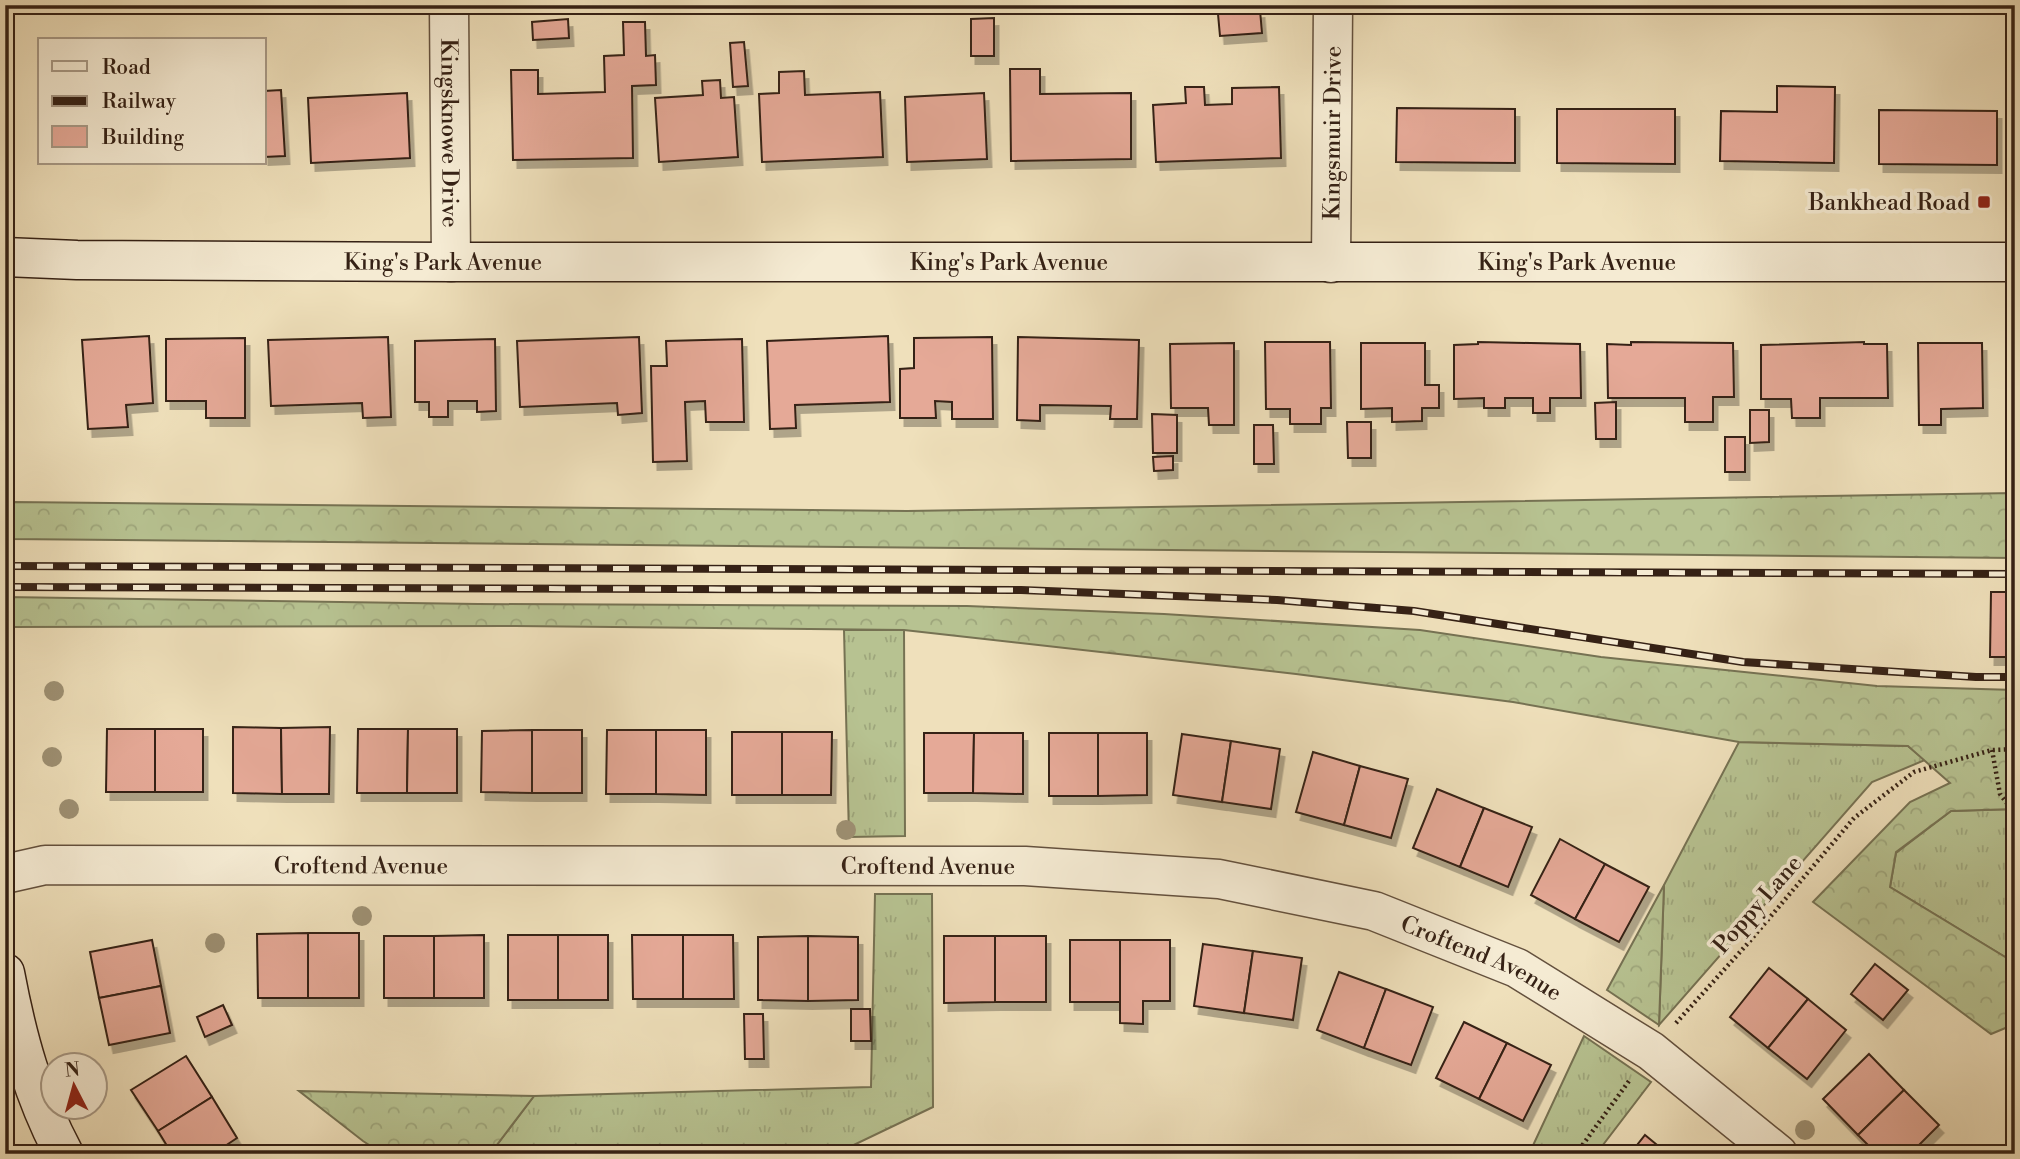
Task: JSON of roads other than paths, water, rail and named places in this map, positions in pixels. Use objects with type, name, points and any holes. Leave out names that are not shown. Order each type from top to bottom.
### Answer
[{"type":"street","name":"Kingsknowe Drive","points":[[449,5],[451,262]]},
{"type":"street","name":"Kingsmuir Drive","points":[[1331,263],[1332,5]]},
{"type":"street","name":"King's Park Avenue","points":[[5,257],[78,261],[451,262],[2015,262]]},
{"type":"street","name":"Croftend Avenue","points":[[5,873],[45,865],[998,866],[1219,879],[1374,911],[1517,968],[1651,1051],[1778,1154]]},
{"type":"street","points":[[5,973],[16,1031],[46,1120],[64,1154]]},
{"type":"railway","points":[[5,566],[2015,574]]},
{"type":"railway","points":[[5,587],[1021,590],[1277,600],[1414,611],[1743,662],[1976,677],[2015,677]]},
{"type":"place","name":"Bankhead Road","points":[[1984,202]]}]
